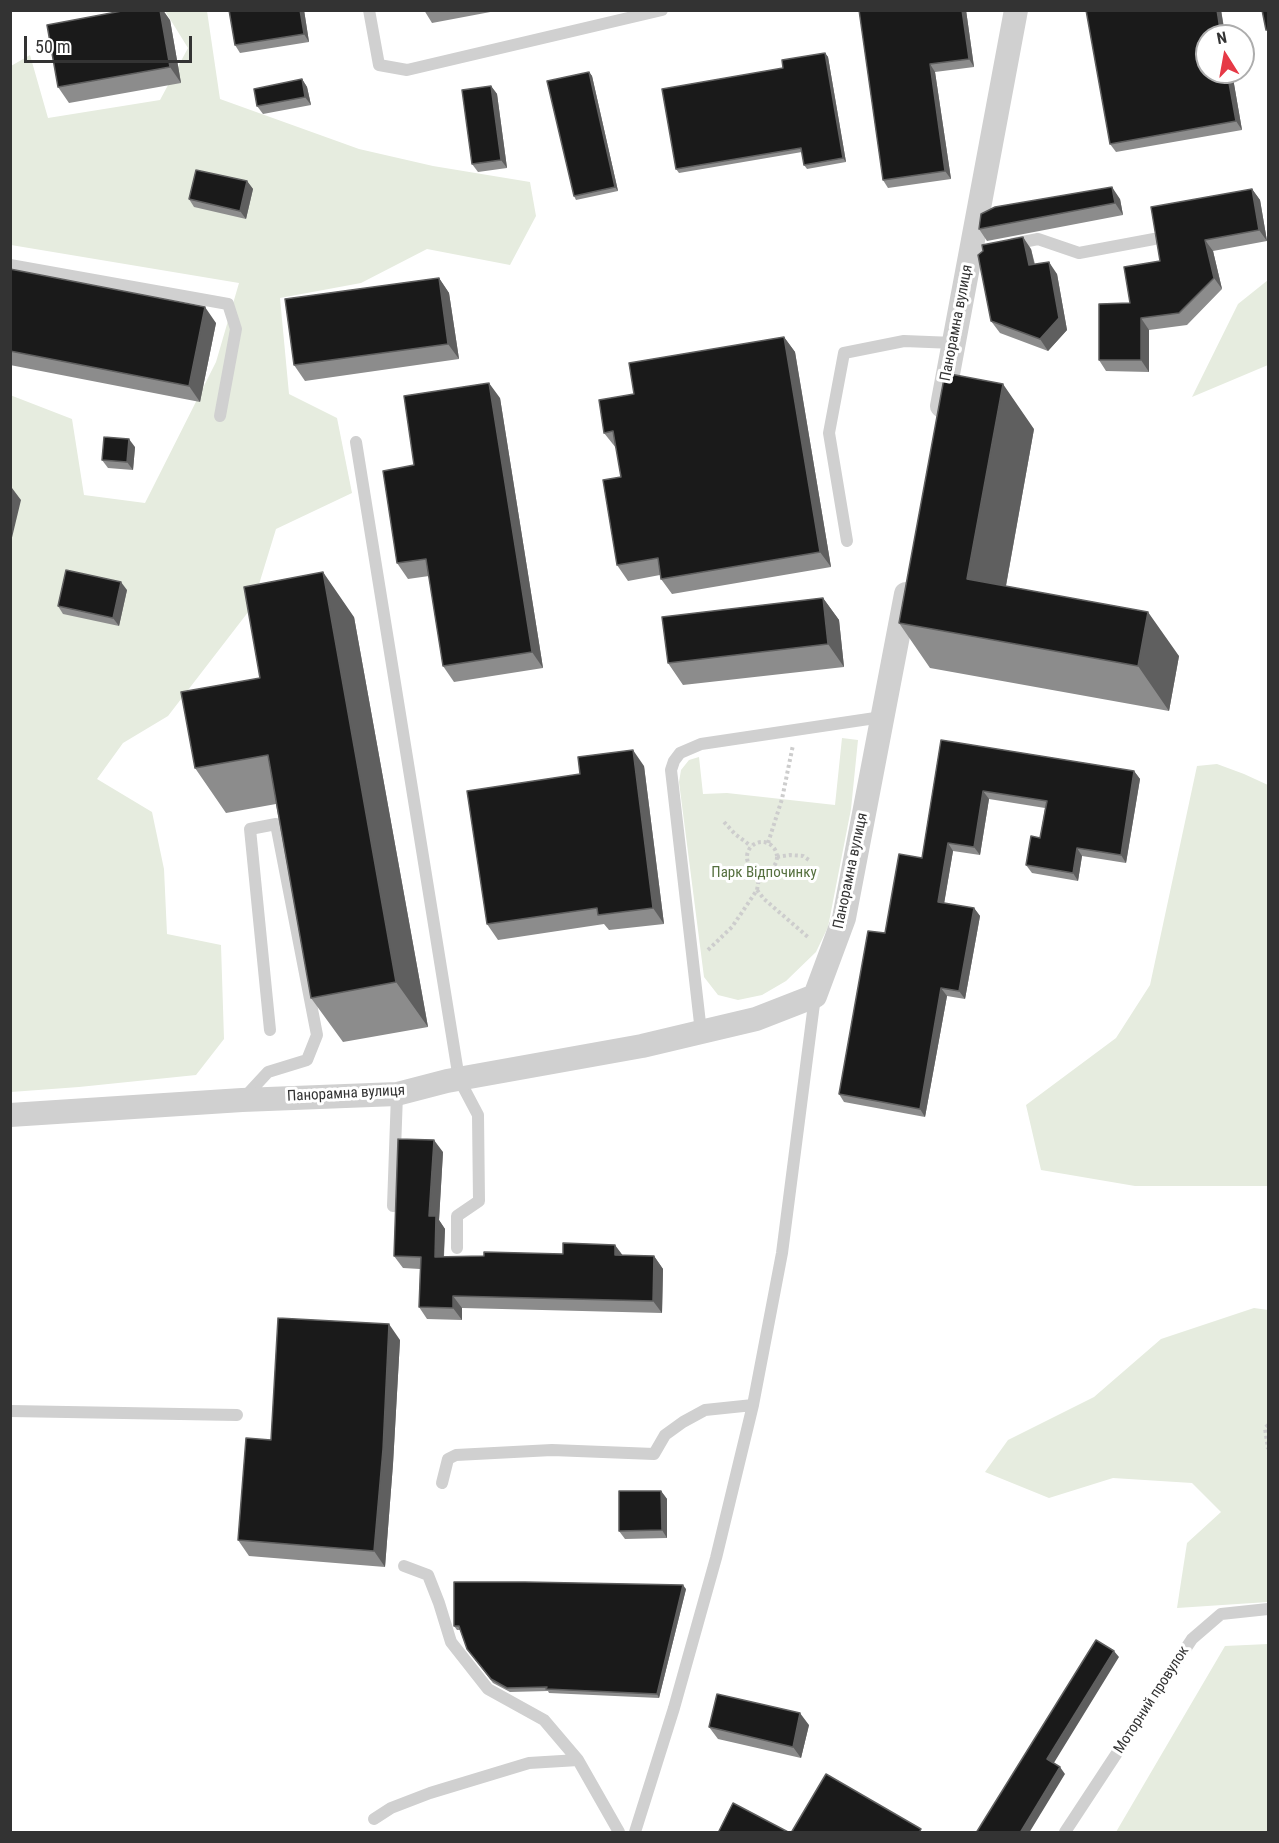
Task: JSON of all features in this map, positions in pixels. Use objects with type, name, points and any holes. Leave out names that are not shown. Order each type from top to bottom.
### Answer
[{"type":"street","name":"Панорамна вулиця","points":[[937,429],[954,343],[976,252],[1016,10]]},
{"type":"street","name":"Панорамна вулиця","points":[[10,1115],[242,1100],[397,1094],[459,1079],[642,1046],[756,1019],[815,996],[844,918],[909,578]]},
{"type":"lane","points":[[369,10],[379,65],[407,70],[662,10]]},
{"type":"lane","points":[[1004,246],[1038,239],[1079,253],[1154,239]]},
{"type":"lane","points":[[10,266],[228,304],[236,329],[220,417]]},
{"type":"lane","points":[[847,541],[829,433],[844,353],[904,341],[954,343]]},
{"type":"lane","points":[[356,442],[459,1079],[478,1115],[479,1201],[457,1216],[457,1248]]},
{"type":"lane","points":[[700,1032],[671,770],[674,761],[689,747],[701,744],[882,717]]},
{"type":"lane","points":[[242,1100],[268,1072],[307,1060],[317,1035],[276,824],[250,829],[270,1030]]},
{"type":"lane","points":[[635,1833],[680,1687],[716,1558],[753,1405],[782,1253],[815,996]]},
{"type":"lane","points":[[393,1206],[397,1094]]},
{"type":"lane","points":[[442,1484],[448,1460],[456,1455],[552,1450],[654,1454],[665,1435],[705,1410],[753,1405]]},
{"type":"lane","points":[[10,1411],[237,1415]]},
{"type":"lane","points":[[404,1566],[428,1575],[451,1642],[488,1689],[544,1720],[578,1760],[619,1833]]},
{"type":"lane","name":"Моторний провулок","points":[[1065,1833],[1192,1639],[1221,1614],[1269,1609]]},
{"type":"lane","points":[[374,1819],[391,1808],[430,1793],[529,1763],[578,1760]]},
{"type":"path","points":[[768,843],[782,799],[796,730]]},
{"type":"path","points":[[724,822],[751,846]]},
{"type":"path","points":[[759,842],[768,843],[775,849],[777,857],[775,866],[768,872],[760,873],[752,870],[747,862],[746,854],[751,846],[759,842]]},
{"type":"path","points":[[777,857],[803,856],[809,860]]},
{"type":"path","points":[[692,959],[702,956],[732,927],[757,890],[760,873]]},
{"type":"path","points":[[757,890],[764,899],[808,937]]},
{"type":"path","points":[[1269,1425],[1265,1428],[1269,1449]]},
{"type":"green space","points":[[165,11],[207,11],[220,99],[359,149],[433,166],[530,182],[536,216],[510,265],[427,249],[361,283],[280,298],[289,394],[337,418],[352,493],[276,529],[252,607],[168,716],[123,743],[97,779],[152,812],[164,869],[167,934],[221,945],[224,1039],[196,1075],[11,1092],[10,395],[72,419],[84,495],[145,503],[216,362],[239,283],[11,245],[11,66],[30,55],[48,118],[160,100],[188,48]]},
{"type":"green space","points":[[1268,280],[1268,365],[1192,397],[1238,304]]},
{"type":"green space","name":"Парк Відпочинку","points":[[842,738],[858,740],[851,809],[828,927],[816,952],[786,981],[762,995],[738,1000],[718,995],[704,977],[679,782],[681,770],[689,760],[699,757],[703,794],[727,793],[835,805]]},
{"type":"green space","points":[[1217,764],[1268,785],[1268,1186],[1135,1186],[1041,1170],[1026,1105],[1116,1038],[1150,985],[1197,766]]},
{"type":"green space","points":[[1254,1308],[1268,1310],[1268,1602],[1177,1608],[1187,1543],[1221,1512],[1192,1483],[1113,1478],[1049,1498],[985,1472],[1008,1440],[1094,1397],[1161,1339]]},
{"type":"green space","points":[[1268,1644],[1268,1832],[1116,1832],[1225,1646]]},
{"type":"building","points":[[127,10],[160,10],[170,67],[58,87],[47,25]]},
{"type":"building","points":[[229,10],[300,10],[304,34],[235,45]]},
{"type":"building","points":[[859,10],[962,10],[969,59],[930,64],[945,171],[883,180]]},
{"type":"building","points":[[1086,10],[1217,10],[1219,24],[1195,24],[1195,84],[1229,84],[1236,121],[1110,144]]},
{"type":"building","points":[[1262,10],[1269,10],[1269,30],[1266,30]]},
{"type":"building","points":[[825,53],[843,158],[804,165],[801,148],[676,169],[662,89],[783,68],[782,60]]},
{"type":"building","points":[[589,72],[615,187],[574,196],[547,81]]},
{"type":"building","points":[[302,79],[305,97],[257,106],[254,89]]},
{"type":"building","points":[[491,86],[501,160],[472,164],[462,90]]},
{"type":"building","points":[[196,170],[247,181],[240,211],[189,199]]},
{"type":"building","points":[[1112,187],[1115,203],[979,229],[981,214],[995,207]]},
{"type":"building","points":[[1252,189],[1259,230],[1205,240],[1214,278],[1179,313],[1141,318],[1141,360],[1099,360],[1099,304],[1130,303],[1124,267],[1160,261],[1151,207]]},
{"type":"building","points":[[1023,237],[1029,265],[1049,262],[1059,318],[1040,339],[991,321],[978,255],[983,251],[982,245]]},
{"type":"building","points":[[10,269],[205,307],[189,386],[10,351]]},
{"type":"building","points":[[439,278],[448,344],[294,365],[285,299]]},
{"type":"building","points":[[784,337],[820,552],[661,579],[658,558],[617,565],[603,480],[621,477],[613,431],[604,433],[599,400],[634,394],[629,363]]},
{"type":"building","points":[[945,373],[1003,384],[967,579],[1148,612],[1138,666],[899,623]]},
{"type":"building","points":[[489,383],[532,652],[443,666],[426,559],[397,563],[383,471],[414,465],[404,396]]},
{"type":"building","points":[[104,437],[129,439],[127,462],[102,460]]},
{"type":"building","points":[[66,570],[121,582],[113,618],[58,606]]},
{"type":"building","points":[[323,572],[396,982],[311,998],[268,755],[195,768],[181,692],[260,678],[244,587]]},
{"type":"building","points":[[823,598],[828,644],[668,663],[662,617]]},
{"type":"building","points":[[941,740],[1134,771],[1121,855],[1077,848],[1073,873],[1026,865],[1031,836],[1040,838],[1047,801],[983,791],[974,847],[948,843],[938,902],[974,908],[959,991],[941,988],[920,1109],[839,1094],[868,931],[885,933],[899,854],[922,858]]},
{"type":"building","points":[[633,750],[653,908],[598,915],[597,908],[487,924],[467,791],[580,774],[578,757]]},
{"type":"building","points":[[398,1139],[434,1140],[429,1216],[436,1216],[435,1257],[484,1256],[484,1252],[563,1254],[563,1243],[615,1245],[615,1255],[654,1256],[653,1301],[453,1296],[453,1308],[419,1307],[421,1257],[394,1256]]},
{"type":"building","points":[[278,1318],[389,1324],[383,1449],[374,1551],[238,1540],[246,1438],[271,1440]]},
{"type":"building","points":[[619,1491],[661,1491],[662,1530],[619,1531]]},
{"type":"building","points":[[454,1582],[683,1585],[657,1694],[546,1689],[547,1687],[507,1688],[491,1679],[467,1649],[459,1626],[454,1626]]},
{"type":"building","points":[[1096,1640],[1114,1651],[1047,1759],[1060,1767],[1020,1833],[976,1833]]},
{"type":"building","points":[[717,1694],[800,1713],[793,1747],[709,1727]]},
{"type":"building","points":[[826,1774],[921,1829],[919,1833],[791,1833]]},
{"type":"building","points":[[733,1803],[790,1833],[718,1833]]}]
